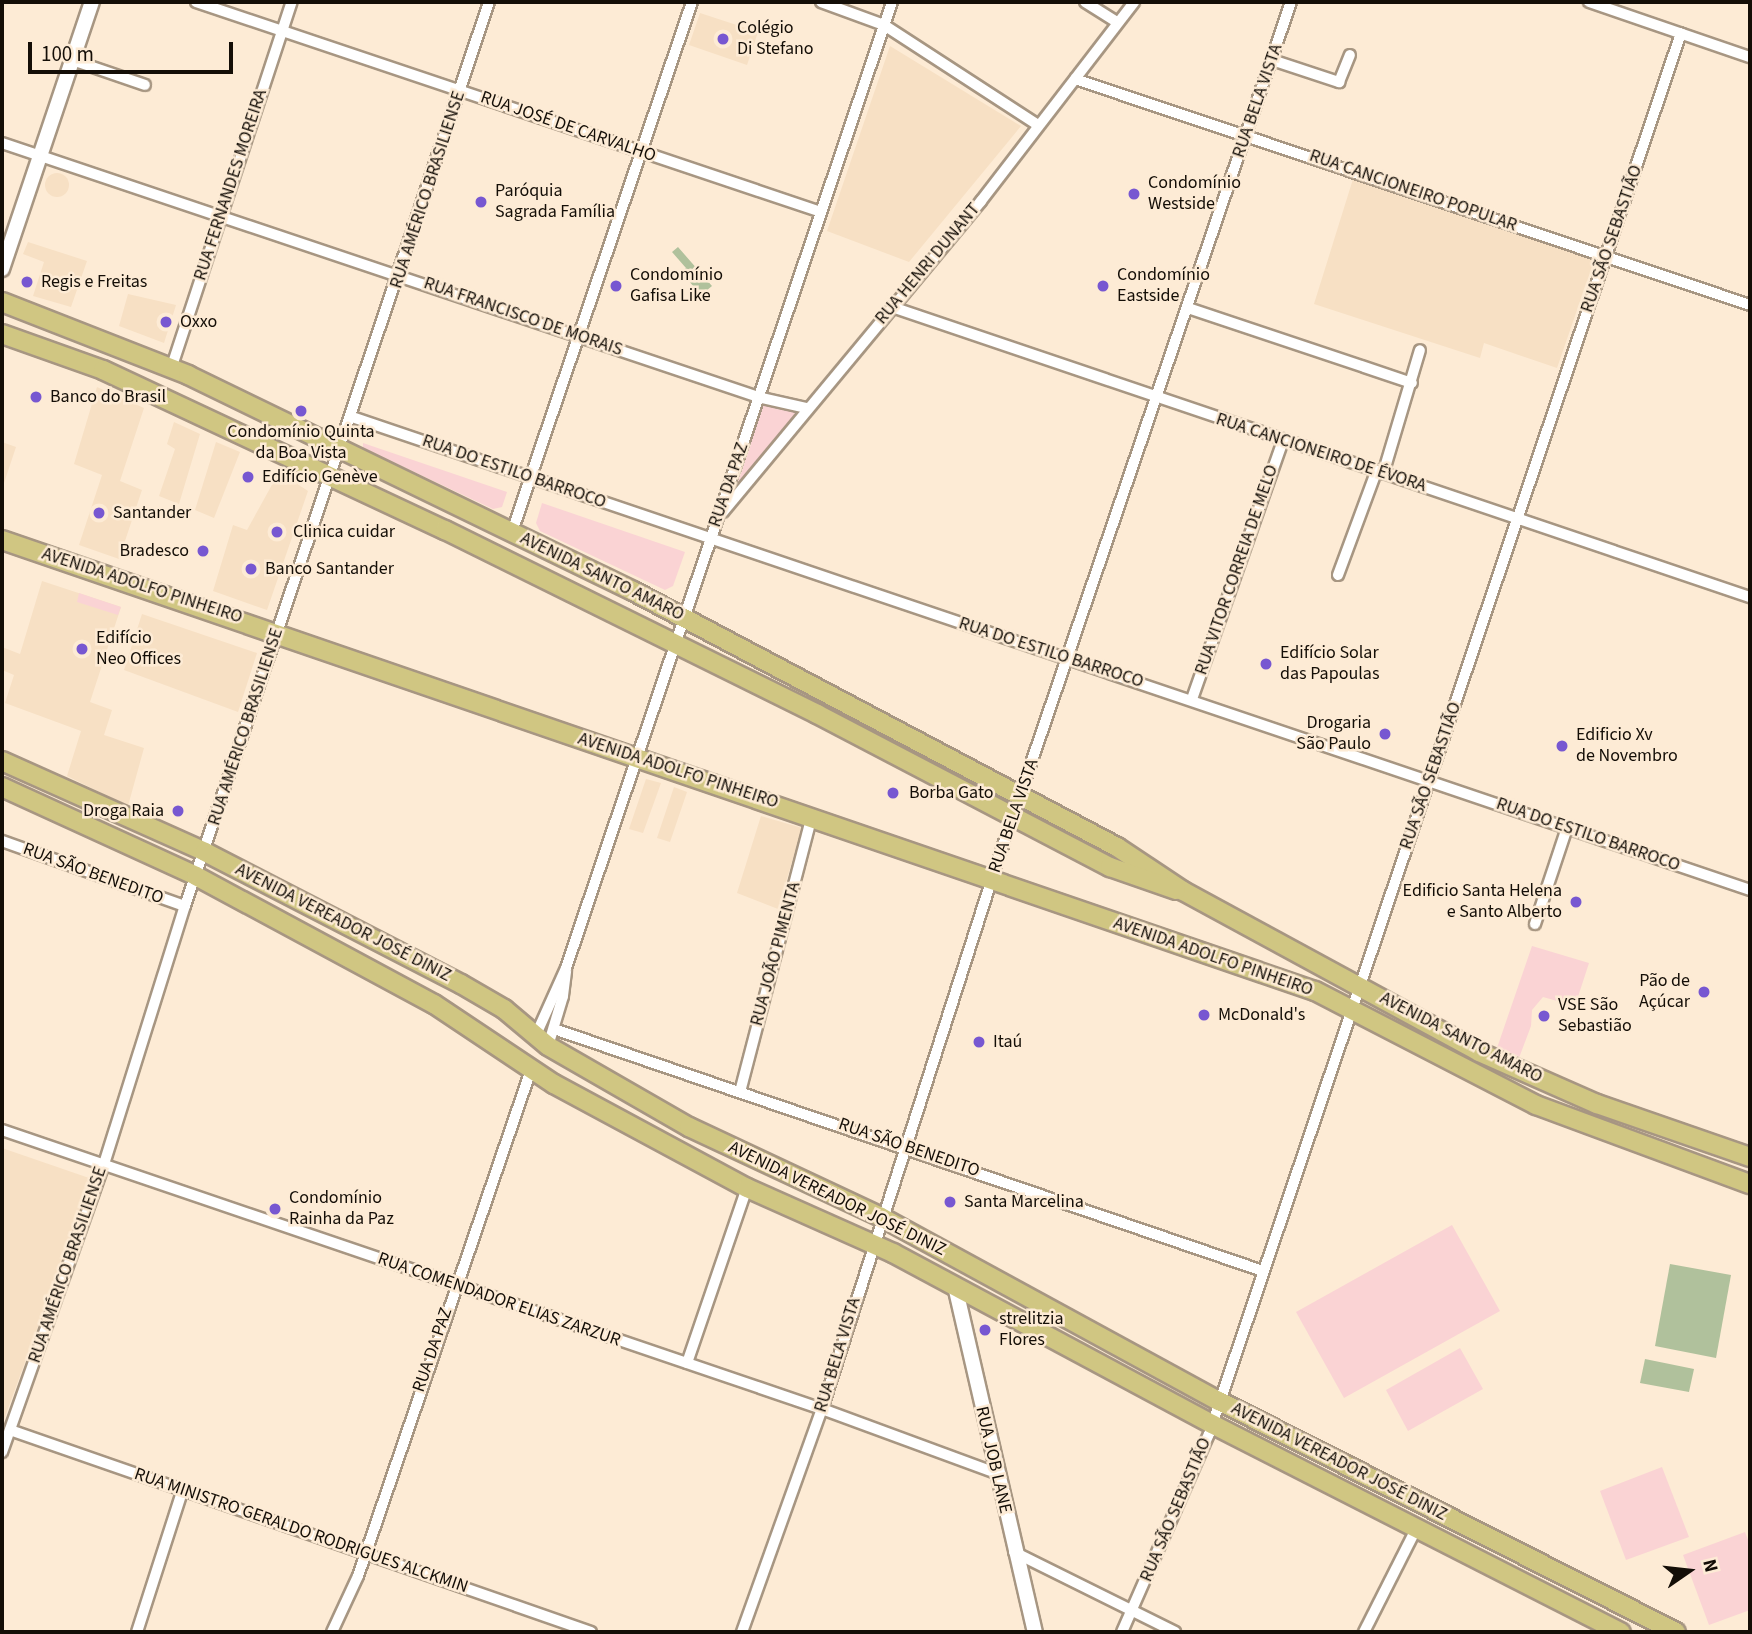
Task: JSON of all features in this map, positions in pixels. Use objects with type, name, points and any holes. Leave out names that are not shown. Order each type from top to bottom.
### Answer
[{"type":"main road","name":"AVENIDA SANTO AMARO","points":[[2,302],[171,369],[341,449],[684,618],[1143,862],[1183,891],[1360,984],[1479,1052],[1585,1099],[1750,1157]]},
{"type":"main road","name":"AVENIDA SANTO AMARO","points":[[2,334],[66,354],[331,477],[676,642],[1129,876],[1183,891]]},
{"type":"main road","points":[[502,558],[512,532]]},
{"type":"main road","name":"AVENIDA ADOLFO PINHEIRO","points":[[2,540],[277,632],[1254,969],[1352,1008]]},
{"type":"main road","name":"AVENIDA VEREADOR JOSÉ DINIZ","points":[[2,761],[205,852],[461,984],[689,1127],[881,1217],[1219,1401],[1676,1632]]},
{"type":"main road","name":"AVENIDA VEREADOR JOSÉ DINIZ","points":[[2,787],[196,876],[434,1003],[554,1084],[747,1188],[872,1243],[1212,1424],[1618,1632]]},
{"type":"main road","name":"AVENIDA SANTO AMARO","points":[[1352,1008],[1536,1105],[1750,1184]]},
{"type":"street","points":[[2,269],[92,2]]},
{"type":"street","name":"RUA JOSÉ DE CARVALHO","points":[[195,2],[821,212]]},
{"type":"street","name":"RUA FERNANDES MOREIRA","points":[[171,369],[219,215],[292,2]]},
{"type":"street","name":"RUA AMÉRICO BRASILIENSE","points":[[2,1452],[104,1164],[185,906],[400,276],[489,2]]},
{"type":"street","points":[[512,532],[692,2]]},
{"type":"street","points":[[821,2],[884,25],[1038,125]]},
{"type":"street","name":"RUA DA PAZ","points":[[546,1037],[636,757],[892,2]]},
{"type":"street","points":[[1085,2],[1117,22]]},
{"type":"street","name":"RUA HENRI DUNANT","points":[[716,521],[806,408],[892,307],[1134,2]]},
{"type":"street","name":"RUA BELA VISTA","points":[[742,1632],[822,1409],[872,1243],[992,880],[1291,2]]},
{"type":"street","points":[[1589,2],[1748,54]]},
{"type":"street","name":"RUA SÃO SEBASTIÃO","points":[[1122,1632],[1212,1424],[1681,33]]},
{"type":"street","points":[[1272,60],[1339,82],[1350,55]]},
{"type":"street","points":[[72,60],[145,85]]},
{"type":"street","name":"RUA CANCIONEIRO POPULAR","points":[[1075,79],[1750,305]]},
{"type":"street","name":"RUA FRANCISCO DE MORAIS","points":[[2,144],[758,397],[806,408]]},
{"type":"street","name":"RUA CANCIONEIRO DE ÉVORA","points":[[892,307],[1750,597]]},
{"type":"street","points":[[1188,308],[1412,383]]},
{"type":"street","points":[[1338,575],[1380,473],[1412,383],[1420,350]]},
{"type":"street","name":"RUA DO ESTILO BARROCO","points":[[352,417],[1750,890]]},
{"type":"street","name":"RUA VITOR CORREIA DE MELO","points":[[1192,699],[1283,440]]},
{"type":"street","name":"RUA JOÃO PIMENTA","points":[[740,1093],[812,816]]},
{"type":"street","points":[[1535,924],[1567,828]]},
{"type":"street","name":"RUA SÃO BENEDITO","points":[[2,841],[185,906]]},
{"type":"street","name":"RUA DA PAZ","points":[[546,1037],[566,968]]},
{"type":"street","name":"RUA SÃO BENEDITO","points":[[546,1037],[740,1093],[905,1146],[1263,1271]]},
{"type":"street","name":"RUA DA PAZ","points":[[332,1632],[365,1555],[455,1286],[532,1068]]},
{"type":"street","name":"RUA COMENDADOR ELIAS ZARZUR","points":[[2,1129],[455,1286],[822,1409],[996,1473]]},
{"type":"street","points":[[687,1363],[747,1188]]},
{"type":"street","name":"RUA JOB LANE","points":[[955,1286],[1014,1552],[1035,1632]]},
{"type":"street","name":"RUA MINISTRO GERALDO RODRIGUES ALCKMIN","points":[[10,1430],[592,1632]]},
{"type":"street","points":[[137,1632],[183,1489]]},
{"type":"street","points":[[1364,1632],[1416,1529]]},
{"type":"street","points":[[1014,1552],[1175,1632]]},
{"type":"shaded area","name":"Colégio Di Stefano","points":[[700,13],[758,32],[747,65],[689,45]]},
{"type":"shaded area","points":[[890,46],[1021,126],[909,262],[827,231]]},
{"type":"shaded area","points":[[57,173],[65,177],[69,185],[65,193],[57,197],[49,193],[45,185],[49,177]]},
{"type":"shaded area","points":[[1353,179],[1595,258],[1557,368],[1484,343],[1480,358],[1314,304]]},
{"type":"shaded area","points":[[28,242],[87,261],[71,307],[33,296],[44,262],[23,254]]},
{"type":"shaded area","points":[[678,247],[712,286],[701,295],[681,272],[686,268],[672,252]]},
{"type":"shaded area","points":[[128,294],[176,305],[164,343],[119,326]]},
{"type":"shaded area","points":[[97,387],[144,408],[120,481],[142,490],[119,559],[79,545],[102,475],[74,464]]},
{"type":"shaded area","points":[[760,402],[801,411],[729,494]]},
{"type":"shaded area","points":[[174,422],[200,434],[179,504],[159,496],[175,449],[167,444]]},
{"type":"shaded area","points":[[2,442],[16,447],[2,489]]},
{"type":"shaded area","points":[[216,442],[240,452],[214,518],[195,510]]},
{"type":"shaded area","points":[[363,443],[507,492],[502,507],[493,509],[363,448]]},
{"type":"shaded area","name":"Banco Santander","points":[[279,472],[308,491],[267,610],[213,591],[233,525],[247,530]]},
{"type":"shaded area","points":[[542,503],[685,552],[673,586],[665,590],[540,531],[536,523]]},
{"type":"shaded area","points":[[42,581],[121,607],[90,702],[112,710],[104,735],[144,748],[128,806],[67,776],[81,731],[5,703],[14,675],[2,670],[2,647],[20,654]]},
{"type":"shaded area","points":[[79,593],[121,607],[118,615],[77,602]]},
{"type":"shaded area","points":[[142,614],[257,653],[238,712],[124,670]]},
{"type":"shaded area","points":[[646,779],[661,783],[643,833],[629,829]]},
{"type":"shaded area","points":[[674,787],[687,792],[670,842],[657,838]]},
{"type":"shaded area","points":[[761,816],[802,828],[778,909],[737,893]]},
{"type":"shaded area","points":[[1532,946],[1589,963],[1575,1006],[1543,997],[1532,1010],[1531,1026],[1519,1058],[1497,1048]]},
{"type":"shaded area","points":[[2,1148],[92,1179],[2,1425]]},
{"type":"shaded area","points":[[1452,1225],[1500,1311],[1344,1398],[1296,1312]]},
{"type":"shaded area","points":[[1670,1264],[1731,1275],[1716,1358],[1655,1346]]},
{"type":"shaded area","points":[[1460,1348],[1483,1389],[1408,1431],[1386,1390]]},
{"type":"shaded area","points":[[1645,1359],[1694,1369],[1689,1392],[1640,1383]]},
{"type":"shaded area","points":[[1662,1467],[1689,1537],[1626,1560],[1600,1491]]},
{"type":"shaded area","points":[[1745,1532],[1750,1545],[1750,1610],[1709,1625],[1683,1555]]},
{"type":"place","name":"Colégio Di Stefano","points":[[723,39]]},
{"type":"place","name":"Condomínio Westside","points":[[1134,194]]},
{"type":"place","name":"Paróquia Sagrada Família","points":[[481,202]]},
{"type":"place","name":"Regis e Freitas","points":[[27,282]]},
{"type":"place","name":"Condomínio Gafisa Like","points":[[616,286]]},
{"type":"place","name":"Condomínio Eastside","points":[[1103,286]]},
{"type":"place","name":"Oxxo","points":[[166,322]]},
{"type":"place","name":"Banco do Brasil","points":[[36,397]]},
{"type":"place","name":"Condomínio Quinta da Boa Vista","points":[[301,411]]},
{"type":"place","name":"Edifício Genève","points":[[248,477]]},
{"type":"place","name":"Santander","points":[[99,513]]},
{"type":"place","name":"Clinica cuidar","points":[[277,532]]},
{"type":"place","name":"Bradesco","points":[[203,551]]},
{"type":"place","name":"Banco Santander","points":[[251,569]]},
{"type":"place","name":"Edifício Neo Offices","points":[[82,649]]},
{"type":"place","name":"Edifício Solar das Papoulas","points":[[1266,664]]},
{"type":"place","name":"Drogaria São Paulo","points":[[1385,734]]},
{"type":"place","name":"Edificio Xv de Novembro","points":[[1562,746]]},
{"type":"place","name":"Borba Gato","points":[[893,793]]},
{"type":"place","name":"Droga Raia","points":[[178,811]]},
{"type":"place","name":"Edificio Santa Helena e Santo Alberto","points":[[1576,902]]},
{"type":"place","name":"Pão de Açúcar","points":[[1704,992]]},
{"type":"place","name":"McDonald's","points":[[1204,1015]]},
{"type":"place","name":"VSE São Sebastião","points":[[1544,1016]]},
{"type":"place","name":"Itaú","points":[[979,1042]]},
{"type":"place","name":"Santa Marcelina","points":[[950,1202]]},
{"type":"place","name":"Condomínio Rainha da Paz","points":[[275,1209]]},
{"type":"place","name":"strelitzia Flores","points":[[985,1330]]}]
